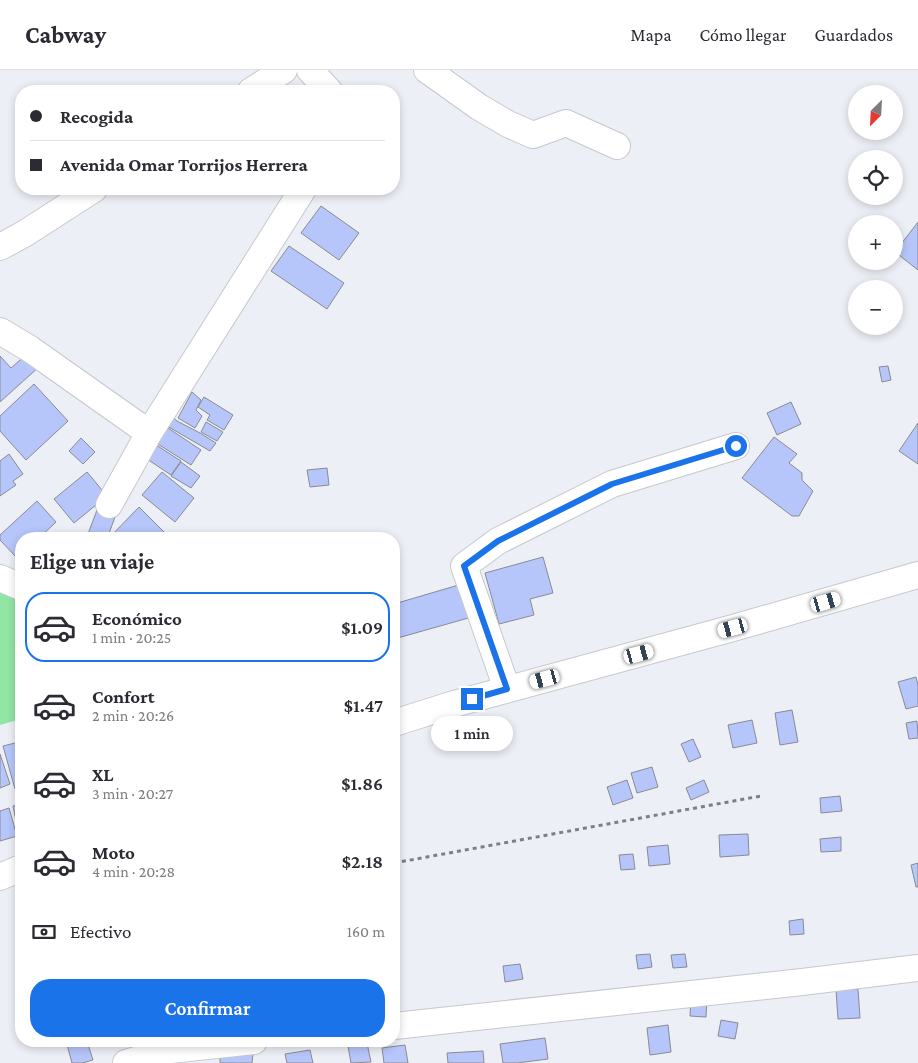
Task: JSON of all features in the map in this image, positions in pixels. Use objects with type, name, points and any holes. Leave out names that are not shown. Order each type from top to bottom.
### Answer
[{"type":"street","points":[[260,85],[284,70]]},
{"type":"street","points":[[310,70],[324,85]]},
{"type":"street","points":[[426,70],[479,107],[508,124],[533,135],[566,123],[617,146]]},
{"type":"street","points":[[0,247],[85,195]]},
{"type":"street","points":[[109,505],[149,433],[299,195]]},
{"type":"street","points":[[0,331],[30,349],[149,433]]},
{"type":"street","points":[[507,689],[464,566],[498,541],[612,484],[736,446]]},
{"type":"street","points":[[400,721],[507,689],[733,628],[918,575]]},
{"type":"street","points":[[0,578],[15,584]]},
{"type":"street","points":[[0,877],[15,871]]},
{"type":"street","points":[[400,1025],[918,968]]},
{"type":"street","points":[[126,1063],[171,1052],[209,1047]]},
{"type":"path","points":[[400,862],[762,796]]},
{"type":"green space","points":[[0,587],[15,591],[15,721],[0,725]]},
{"type":"building","points":[[321,206],[359,233],[339,260],[301,233]]},
{"type":"building","points":[[918,222],[918,270],[903,258],[903,242]]},
{"type":"building","points":[[289,246],[344,283],[327,309],[271,271]]},
{"type":"building","points":[[28,353],[40,366],[0,402],[0,356],[11,368]]},
{"type":"building","points":[[888,366],[891,380],[882,382],[879,367]]},
{"type":"building","points":[[34,384],[68,421],[26,460],[0,431],[0,416]]},
{"type":"building","points":[[192,392],[201,400],[196,410],[202,416],[195,428],[178,418]]},
{"type":"building","points":[[204,397],[233,415],[224,430],[207,420],[210,415],[198,407]]},
{"type":"building","points":[[791,402],[801,424],[777,435],[767,413]]},
{"type":"building","points":[[173,417],[216,443],[210,451],[167,426]]},
{"type":"building","points":[[206,422],[223,432],[217,441],[201,432]]},
{"type":"building","points":[[918,423],[918,464],[899,451]]},
{"type":"building","points":[[165,426],[201,450],[191,465],[153,441]]},
{"type":"building","points":[[774,437],[797,454],[789,463],[802,473],[802,480],[813,491],[799,516],[792,516],[742,478]]},
{"type":"building","points":[[81,438],[95,452],[83,464],[69,451]]},
{"type":"building","points":[[153,443],[181,461],[171,475],[144,457]]},
{"type":"building","points":[[9,454],[23,474],[13,481],[16,485],[0,496],[0,461]]},
{"type":"building","points":[[181,462],[200,476],[191,488],[171,476]]},
{"type":"building","points":[[327,468],[329,485],[310,487],[307,470]]},
{"type":"building","points":[[87,472],[107,496],[74,523],[54,499]]},
{"type":"building","points":[[162,472],[194,498],[175,522],[142,495]]},
{"type":"building","points":[[37,501],[56,522],[45,532],[15,532],[15,556],[0,540],[0,535]]},
{"type":"building","points":[[139,507],[164,532],[115,532]]},
{"type":"building","points":[[97,510],[115,517],[110,532],[89,532]]},
{"type":"building","points":[[543,557],[553,593],[530,599],[534,615],[499,624],[485,573]]},
{"type":"building","points":[[462,584],[472,617],[400,637],[400,602]]},
{"type":"building","points":[[916,677],[918,706],[906,709],[898,682]]},
{"type":"building","points":[[792,710],[798,742],[780,745],[775,713]]},
{"type":"building","points":[[752,720],[757,743],[733,748],[728,725]]},
{"type":"building","points":[[917,721],[918,738],[909,739],[906,723]]},
{"type":"building","points":[[693,739],[701,757],[689,762],[681,744]]},
{"type":"building","points":[[15,743],[15,789],[3,746]]},
{"type":"building","points":[[0,754],[10,784],[0,788]]},
{"type":"building","points":[[652,767],[658,787],[637,793],[631,773]]},
{"type":"building","points":[[627,780],[633,798],[613,805],[607,787]]},
{"type":"building","points":[[704,780],[709,792],[691,800],[686,788]]},
{"type":"building","points":[[840,796],[842,811],[821,813],[820,798]]},
{"type":"building","points":[[9,808],[15,829],[15,837],[0,841],[0,811]]},
{"type":"building","points":[[748,834],[749,855],[720,857],[719,835]]},
{"type":"building","points":[[841,837],[841,851],[821,852],[820,839]]},
{"type":"building","points":[[668,845],[670,864],[649,866],[647,847]]},
{"type":"building","points":[[633,854],[635,869],[621,870],[619,855]]},
{"type":"building","points":[[918,863],[918,887],[916,887],[911,865]]},
{"type":"building","points":[[803,919],[804,934],[790,935],[789,921]]},
{"type":"building","points":[[650,954],[652,967],[638,969],[636,955]]},
{"type":"building","points":[[685,954],[687,967],[673,968],[671,955]]},
{"type":"building","points":[[520,964],[523,979],[505,982],[503,966]]},
{"type":"building","points":[[858,989],[860,1018],[838,1019],[836,990]]},
{"type":"building","points":[[691,998],[707,999],[706,1017],[690,1016]]},
{"type":"building","points":[[721,1020],[738,1023],[735,1039],[718,1036]]},
{"type":"building","points":[[668,1025],[671,1052],[650,1055],[647,1028]]},
{"type":"building","points":[[545,1038],[548,1059],[503,1063],[500,1044]]},
{"type":"building","points":[[405,1045],[408,1063],[384,1063],[382,1048]]},
{"type":"building","points":[[68,1047],[89,1047],[93,1060],[72,1063]]},
{"type":"building","points":[[348,1047],[368,1047],[371,1062],[351,1063]]},
{"type":"building","points":[[310,1050],[313,1063],[287,1063],[285,1054]]},
{"type":"building","points":[[483,1051],[484,1063],[448,1063],[447,1053]]},
{"type":"building","points":[[220,1052],[253,1054],[252,1063],[220,1063]]},
{"type":"route","points":[[472,699],[507,689],[464,566],[498,541],[612,484],[736,446]]}]
